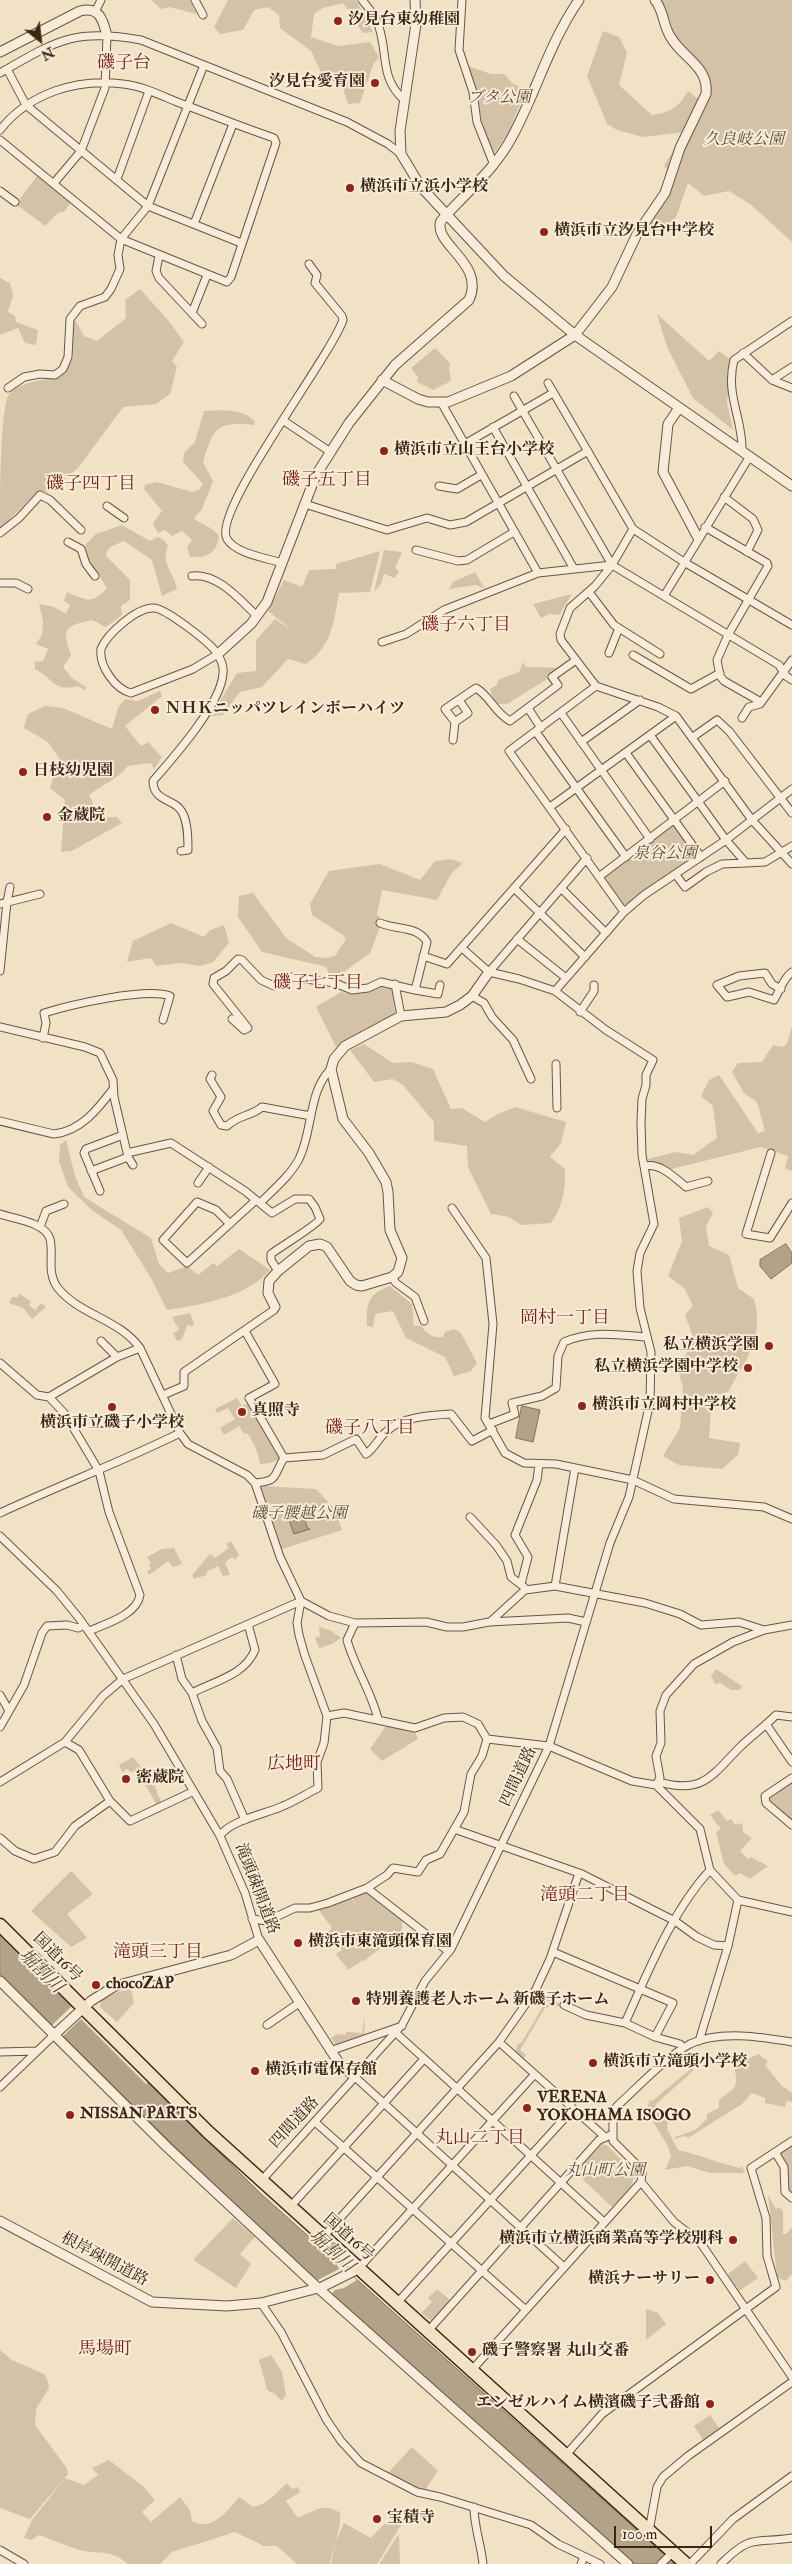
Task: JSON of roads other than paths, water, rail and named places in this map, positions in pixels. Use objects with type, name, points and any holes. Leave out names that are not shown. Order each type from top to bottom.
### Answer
[{"type":"highway","name":"国道16号","points":[[1,1926],[81,2009],[208,2132],[323,2237],[354,2271],[396,2304],[648,2531],[670,2555],[686,2564]]},
{"type":"street","points":[[96,10],[100,0]]},
{"type":"street","points":[[195,0],[203,15]]},
{"type":"street","points":[[362,0],[379,27],[389,81],[394,90],[403,99]]},
{"type":"street","points":[[401,154],[400,131],[403,99],[416,24],[416,0]]},
{"type":"street","points":[[462,0],[459,50],[473,92],[477,122],[494,165]]},
{"type":"street","points":[[182,851],[188,850],[183,814],[178,806],[162,799],[153,786],[153,782],[193,734],[208,709],[224,674],[218,654],[164,611],[154,608],[129,619],[105,642],[100,656],[104,665],[118,687],[131,693],[193,668],[218,654],[238,638],[258,616],[267,602],[316,475],[329,451],[394,365],[464,307],[472,294],[471,274],[440,230],[441,221],[494,165],[520,122],[558,33],[579,0]]},
{"type":"street","points":[[382,380],[418,399],[441,402],[458,399],[511,376],[575,335],[612,287],[637,234],[665,193],[680,148],[706,94],[707,86],[704,75],[670,38],[661,8],[655,0]]},
{"type":"street","points":[[54,183],[81,151],[107,83],[107,36],[103,21],[96,10]]},
{"type":"street","points":[[0,52],[80,11],[96,10]]},
{"type":"street","points":[[241,243],[148,206],[26,105],[3,71],[40,49],[63,40],[81,36],[107,36],[141,40],[346,122],[388,144],[401,154],[421,187],[504,276],[575,335],[792,486]]},
{"type":"street","points":[[8,388],[24,376],[55,375],[63,369],[68,357],[70,319],[80,306],[108,294],[120,269],[118,255],[121,239],[148,206],[204,65]]},
{"type":"street","points":[[0,130],[26,105],[66,87],[107,83],[124,84],[150,91],[274,138],[276,144],[229,281],[207,275],[121,239],[0,140]]},
{"type":"street","points":[[117,179],[150,91]]},
{"type":"street","points":[[194,224],[233,124]]},
{"type":"street","points":[[0,190],[15,202]]},
{"type":"street","points":[[159,256],[157,275],[202,324]]},
{"type":"street","points":[[282,563],[237,548],[227,540],[225,530],[246,478],[284,421],[343,320],[342,316],[315,283],[316,275],[309,264]]},
{"type":"street","points":[[192,313],[207,275]]},
{"type":"street","points":[[742,450],[733,404],[732,370],[734,360],[792,321]]},
{"type":"street","points":[[743,353],[772,380],[792,388]]},
{"type":"street","points":[[772,380],[792,367]]},
{"type":"street","points":[[548,383],[634,529],[684,562],[792,625]]},
{"type":"street","points":[[463,445],[553,392]]},
{"type":"street","points":[[514,396],[612,565],[779,665],[792,680]]},
{"type":"street","points":[[441,402],[463,445],[538,573]]},
{"type":"street","points":[[679,408],[668,424],[663,472],[698,538]]},
{"type":"street","points":[[284,421],[329,451]]},
{"type":"street","points":[[493,427],[574,569]]},
{"type":"street","points":[[305,504],[387,530],[427,518],[450,525],[466,522],[588,451]]},
{"type":"street","points":[[664,596],[750,456]]},
{"type":"street","points":[[439,486],[457,489],[481,475]]},
{"type":"street","points":[[0,533],[19,518],[40,495],[50,500],[81,530]]},
{"type":"street","points":[[724,497],[753,519],[758,530],[747,552]]},
{"type":"street","points":[[107,506],[124,518]]},
{"type":"street","points":[[705,527],[767,563],[768,566],[728,635],[717,660],[724,681],[761,702]]},
{"type":"street","points":[[634,529],[612,565],[589,592],[570,608],[560,634],[561,640],[596,686],[640,700],[676,716],[752,820],[792,864]]},
{"type":"street","points":[[416,550],[458,561],[467,560],[514,532]]},
{"type":"street","points":[[68,542],[81,549],[86,564],[94,576]]},
{"type":"street","points":[[382,642],[406,634],[444,610],[538,573],[612,565]]},
{"type":"street","points":[[192,576],[200,575],[214,581],[258,616]]},
{"type":"street","points":[[0,583],[16,583],[28,589]]},
{"type":"street","points":[[589,592],[614,625],[660,654]]},
{"type":"street","points":[[609,653],[619,628]]},
{"type":"street","points":[[633,655],[691,689],[720,673]]},
{"type":"street","points":[[453,740],[455,722],[445,709],[476,688],[482,692],[499,714],[510,721],[558,686],[552,677],[576,660]]},
{"type":"street","points":[[742,718],[749,706],[761,702],[792,660]]},
{"type":"street","points":[[596,686],[509,751],[624,912]]},
{"type":"street","points":[[455,722],[468,713],[459,700]]},
{"type":"street","points":[[581,742],[640,700]]},
{"type":"street","points":[[528,708],[538,730],[576,788],[626,857]]},
{"type":"street","points":[[561,713],[650,839]]},
{"type":"street","points":[[550,807],[676,716]]},
{"type":"street","points":[[693,737],[717,720],[729,731],[792,813]]},
{"type":"street","points":[[650,735],[726,840],[746,863]]},
{"type":"street","points":[[626,752],[701,857]]},
{"type":"street","points":[[600,876],[725,781]]},
{"type":"street","points":[[555,991],[624,912],[644,895],[726,840],[792,789]]},
{"type":"street","points":[[423,956],[447,964],[566,829]]},
{"type":"street","points":[[676,875],[685,887],[706,872],[722,864],[765,862],[792,846]]},
{"type":"street","points":[[230,1224],[216,1210],[197,1202],[163,1240],[187,1264],[230,1224],[281,1183],[298,1162],[321,1079],[332,1069],[337,1054],[344,1046],[401,1016],[446,1012],[472,996],[489,972],[587,858]]},
{"type":"street","points":[[0,971],[3,903],[10,887]]},
{"type":"street","points":[[514,888],[585,957]]},
{"type":"street","points":[[561,888],[606,933]]},
{"type":"street","points":[[3,903],[40,894]]},
{"type":"street","points":[[380,923],[416,932],[426,942],[414,990]]},
{"type":"street","points":[[517,939],[566,978]]},
{"type":"street","points":[[462,948],[489,972],[520,979],[555,991],[580,1012],[594,991],[594,985]]},
{"type":"street","points":[[232,1019],[244,1030],[248,1028],[213,984],[214,978],[226,971],[238,959],[242,960],[261,980],[274,986],[283,979],[291,977],[335,983],[352,990],[368,988],[382,982],[438,994],[440,985]]},
{"type":"street","points":[[781,989],[772,984],[764,973],[739,976],[717,985],[727,997],[749,992],[774,1000],[781,989],[788,975],[792,972]]},
{"type":"street","points":[[395,984],[401,1016]]},
{"type":"street","points":[[43,1038],[46,1023],[44,1013],[119,996],[162,993],[170,996],[163,1020]]},
{"type":"street","points":[[472,996],[484,1003],[499,1025],[513,1040],[531,1079]]},
{"type":"street","name":"四間道路","points":[[261,2181],[402,2026],[425,1981],[449,1952],[549,1746],[610,1543],[634,1480],[650,1402],[651,1352],[640,1308],[637,1271],[640,1253],[654,1224],[645,1166],[641,1122],[646,1075],[653,1060],[580,1012]]},
{"type":"street","points":[[0,1027],[85,1047],[100,1053],[113,1080],[113,1089],[128,1155],[133,1165]]},
{"type":"street","points":[[556,1064],[557,1108]]},
{"type":"street","points":[[162,1395],[184,1386],[184,1372],[274,1310],[275,1307],[268,1287],[269,1281],[278,1271],[309,1246],[320,1244],[333,1253],[350,1281],[356,1285],[362,1286],[392,1277],[398,1272],[402,1258],[390,1230],[386,1182],[369,1153],[343,1119],[332,1069]]},
{"type":"street","points":[[212,1075],[210,1079],[211,1084],[221,1097],[213,1111],[221,1125],[226,1126],[238,1116],[254,1114],[262,1107],[312,1116]]},
{"type":"street","points":[[0,1121],[54,1134],[61,1133],[91,1116],[113,1089]]},
{"type":"street","points":[[100,1191],[84,1153],[86,1149],[124,1134]]},
{"type":"street","points":[[92,1171],[128,1155],[171,1144],[209,1167],[272,1213],[295,1199],[305,1197],[315,1206],[320,1219],[318,1223],[296,1235],[271,1254],[271,1260],[278,1271]]},
{"type":"street","points":[[771,1153],[746,1234],[770,1238],[792,1203]]},
{"type":"street","points":[[645,1166],[650,1165],[668,1172],[686,1187],[708,1181]]},
{"type":"street","points":[[198,1184],[209,1167]]},
{"type":"street","points":[[40,1226],[46,1211],[64,1204]]},
{"type":"street","points":[[452,1208],[486,1258],[488,1267],[493,1324],[485,1418],[505,1453],[518,1462],[556,1464],[634,1480],[674,1499],[764,1507],[792,1519]]},
{"type":"street","points":[[0,1214],[40,1226],[48,1233],[51,1270],[57,1286],[74,1302],[98,1317],[117,1325],[140,1348],[180,1433],[188,1444],[248,1475],[255,1484],[280,1557],[300,1601],[297,1623],[299,1635],[327,1716],[324,1743],[316,1762],[318,1788],[282,1807],[244,1820],[222,1831],[220,1836]]},
{"type":"street","points":[[392,1277],[396,1283],[415,1297],[424,1321]]},
{"type":"street","points":[[245,1331],[275,1384],[249,1398],[284,1458]]},
{"type":"street","points":[[284,1458],[322,1455],[356,1440],[366,1454],[373,1450],[384,1433],[394,1424],[438,1415],[451,1414],[472,1441],[491,1427],[515,1414],[512,1402],[542,1396],[556,1388],[558,1356],[564,1342],[600,1333],[647,1337]]},
{"type":"street","points":[[102,1341],[117,1357]]},
{"type":"street","points":[[0,1364],[37,1396],[49,1397],[117,1357],[140,1348]]},
{"type":"street","points":[[0,1727],[8,1709],[24,1686],[42,1634],[47,1626],[67,1625],[86,1628],[130,1610],[137,1606],[141,1597],[109,1512],[99,1471],[65,1414],[49,1397]]},
{"type":"street","points":[[0,1512],[52,1488],[99,1471],[180,1433]]},
{"type":"street","points":[[255,1484],[270,1482],[276,1476],[284,1458]]},
{"type":"street","points":[[489,1622],[523,1587],[528,1557],[515,1535],[537,1480],[539,1464]]},
{"type":"street","points":[[555,1586],[575,1468]]},
{"type":"street","points":[[470,1517],[496,1545],[507,1561],[511,1577],[523,1587],[555,1586],[594,1595],[645,1603],[680,1614],[701,1625],[739,1622],[764,1630]]},
{"type":"street","name":"滝頭疎開道路","points":[[0,1536],[57,1591],[86,1628],[154,1724],[192,1792],[220,1836],[245,1893],[259,1940],[330,2051],[341,2066],[355,2077]]},
{"type":"street","points":[[300,1601],[329,1616],[355,1623],[426,1622],[447,1627],[463,1627],[489,1622],[568,1618],[586,1622]]},
{"type":"street","points":[[0,1782],[65,1742],[103,1696],[123,1679],[300,1601]]},
{"type":"street","points":[[355,1623],[347,1640],[367,1693],[374,1704],[378,1719]]},
{"type":"street","points":[[192,1693],[238,1672],[248,1663],[255,1650],[248,1624]]},
{"type":"street","points":[[792,1625],[764,1630],[733,1642],[694,1664],[666,1695],[660,1711],[661,1743],[656,1756],[657,1784],[700,1829],[710,1870],[738,1900],[792,1912]]},
{"type":"street","points":[[176,1655],[182,1679],[192,1693],[202,1721],[217,1748],[220,1772],[227,1779],[244,1820]]},
{"type":"street","points":[[0,1695],[8,1709]]},
{"type":"street","points":[[0,1706],[8,1709]]},
{"type":"street","points":[[252,1919],[267,1921],[295,1908],[310,1908],[367,1888],[387,1875],[393,1868],[418,1872],[426,1860],[440,1854],[464,1812],[471,1774],[482,1756],[487,1739],[478,1724],[463,1717],[444,1718],[414,1728],[344,1713],[327,1716]]},
{"type":"street","points":[[487,1739],[549,1746],[632,1781],[682,1787],[706,1780],[717,1773],[739,1748],[776,1715],[792,1716]]},
{"type":"street","points":[[766,1724],[792,1762]]},
{"type":"street","points":[[65,1742],[79,1750],[110,1801],[130,1821],[192,1792]]},
{"type":"street","points":[[792,1778],[765,1796],[766,1802],[792,1825]]},
{"type":"street","points":[[0,1838],[15,1852],[34,1859],[55,1852],[75,1826],[110,1801]]},
{"type":"street","points":[[454,1829],[579,1873],[675,1921],[697,1937],[714,1945],[728,1946]]},
{"type":"street","points":[[625,2023],[655,1953],[698,1883],[710,1870]]},
{"type":"street","points":[[323,2237],[499,2042],[534,1991],[553,1952],[579,1873]]},
{"type":"street","points":[[367,1888],[449,1952]]},
{"type":"street","points":[[699,2041],[728,1946],[738,1900]]},
{"type":"street","points":[[0,2087],[81,2009],[114,1986],[231,1955],[259,1940]]},
{"type":"street","points":[[553,1952],[673,2003],[655,2037]]},
{"type":"street","points":[[0,1982],[56,2033],[167,2147],[320,2288],[628,2564]]},
{"type":"street","points":[[268,2025],[299,2003]]},
{"type":"street","points":[[564,2005],[586,2015],[625,2023],[655,2037],[680,2044],[683,2048]]},
{"type":"street","points":[[330,2051],[402,2026]]},
{"type":"street","points":[[396,2033],[604,2222]]},
{"type":"street","points":[[427,2332],[561,2183],[608,2136],[613,2113],[617,2106],[683,2048],[699,2041],[736,2035],[792,2042]]},
{"type":"street","points":[[471,2372],[641,2182],[642,2173],[640,2168],[608,2136],[573,2109],[499,2042]]},
{"type":"street","points":[[0,2052],[37,2050]]},
{"type":"street","points":[[290,2207],[424,2059]]},
{"type":"street","points":[[354,2271],[413,2210],[534,2075]]},
{"type":"street","points":[[355,2077],[564,2267]]},
{"type":"street","points":[[396,2304],[573,2109]]},
{"type":"street","points":[[315,2122],[526,2310]]},
{"type":"street","points":[[565,2456],[602,2414],[776,2287],[766,2247],[766,2218],[751,2172],[752,2166],[792,2141]]},
{"type":"street","points":[[775,2152],[784,2167],[783,2186],[785,2192],[792,2198]]},
{"type":"street","points":[[641,2182],[674,2222],[700,2242],[792,2377]]},
{"type":"street","name":"根岸疎開道路","points":[[0,2221],[152,2302],[227,2306],[261,2303],[320,2288],[354,2271]]},
{"type":"street","points":[[261,2303],[281,2332],[326,2419],[341,2441],[360,2463],[417,2492],[532,2525],[582,2560],[600,2564]]},
{"type":"street","points":[[648,2531],[657,2487],[663,2477],[688,2456],[792,2382]]},
{"type":"street","points":[[690,2564],[733,2519],[792,2476]]},
{"type":"street","points":[[474,2507],[474,2526],[480,2537],[483,2564]]},
{"type":"street","points":[[720,2564],[736,2549],[750,2542],[792,2538]]},
{"type":"street","points":[[0,2550],[24,2564]]},
{"type":"street","points":[[661,2564],[670,2555]]},
{"type":"place","name":"汐見台東幼稚園","points":[[338,21]]},
{"type":"place","name":"汐見台愛育園","points":[[375,83]]},
{"type":"place","name":"横浜市立浜小学校","points":[[350,188]]},
{"type":"place","name":"横浜市立汐見台中学校","points":[[544,232]]},
{"type":"place","name":"横浜市立山王台小学校","points":[[384,451]]},
{"type":"place","name":"ＮＨＫニッパツレインボーハイツ","points":[[155,710]]},
{"type":"place","name":"日枝幼児園","points":[[23,772]]},
{"type":"place","name":"金蔵院","points":[[47,817]]},
{"type":"place","name":"私立横浜学園","points":[[769,1346]]},
{"type":"place","name":"私立横浜学園中学校","points":[[748,1368]]},
{"type":"place","name":"横浜市立岡村中学校","points":[[582,1406]]},
{"type":"place","name":"横浜市立磯子小学校","points":[[112,1407]]},
{"type":"place","name":"真照寺","points":[[242,1412]]},
{"type":"place","name":"密蔵院","points":[[126,1779]]},
{"type":"place","name":"横浜市東滝頭保育園","points":[[298,1943]]},
{"type":"place","name":"chocoZAP","points":[[96,1985]]},
{"type":"place","name":"特別養護老人ホーム 新磯子ホーム","points":[[356,2001]]},
{"type":"place","name":"横浜市立滝頭小学校","points":[[593,2063]]},
{"type":"place","name":"横浜市電保存館","points":[[255,2071]]},
{"type":"place","name":"VERENA YOKOHAMA ISOGO","points":[[527,2108]]},
{"type":"place","name":"NISSAN PARTS","points":[[70,2115]]},
{"type":"place","name":"横浜市立横浜商業高等学校別科","points":[[733,2240]]},
{"type":"place","name":"横浜ナーサリー","points":[[710,2280]]},
{"type":"place","name":"磯子警察署 丸山交番","points":[[472,2352]]},
{"type":"place","name":"エンゼルハイム横濱磯子弐番館","points":[[710,2404]]},
{"type":"place","name":"宝積寺","points":[[377,2519]]},
{"type":"district","name":"磯子台","points":[[124,64]]},
{"type":"district","name":"磯子五丁目","points":[[327,481]]},
{"type":"district","name":"磯子四丁目","points":[[91,485]]},
{"type":"district","name":"磯子六丁目","points":[[466,626]]},
{"type":"district","name":"磯子七丁目","points":[[318,984]]},
{"type":"district","name":"岡村一丁目","points":[[565,1319]]},
{"type":"district","name":"磯子八丁目","points":[[370,1429]]},
{"type":"district","name":"広地町","points":[[294,1765]]},
{"type":"district","name":"滝頭二丁目","points":[[585,1896]]},
{"type":"district","name":"滝頭三丁目","points":[[158,1953]]},
{"type":"district","name":"丸山二丁目","points":[[480,2139]]},
{"type":"district","name":"馬場町","points":[[105,2350]]},
{"type":"park label","name":"ブタ公園","points":[[499,99]]},
{"type":"park label","name":"久良岐公園","points":[[744,141]]},
{"type":"park label","name":"泉谷公園","points":[[665,855]]},
{"type":"park label","name":"磯子腰越公園","points":[[299,1515]]},
{"type":"park label","name":"丸山町公園","points":[[605,2172]]},
{"type":"water label","name":"堀割川","points":[[40,1972]]},
{"type":"water label","name":"堀割川","points":[[331,2252]]}]
